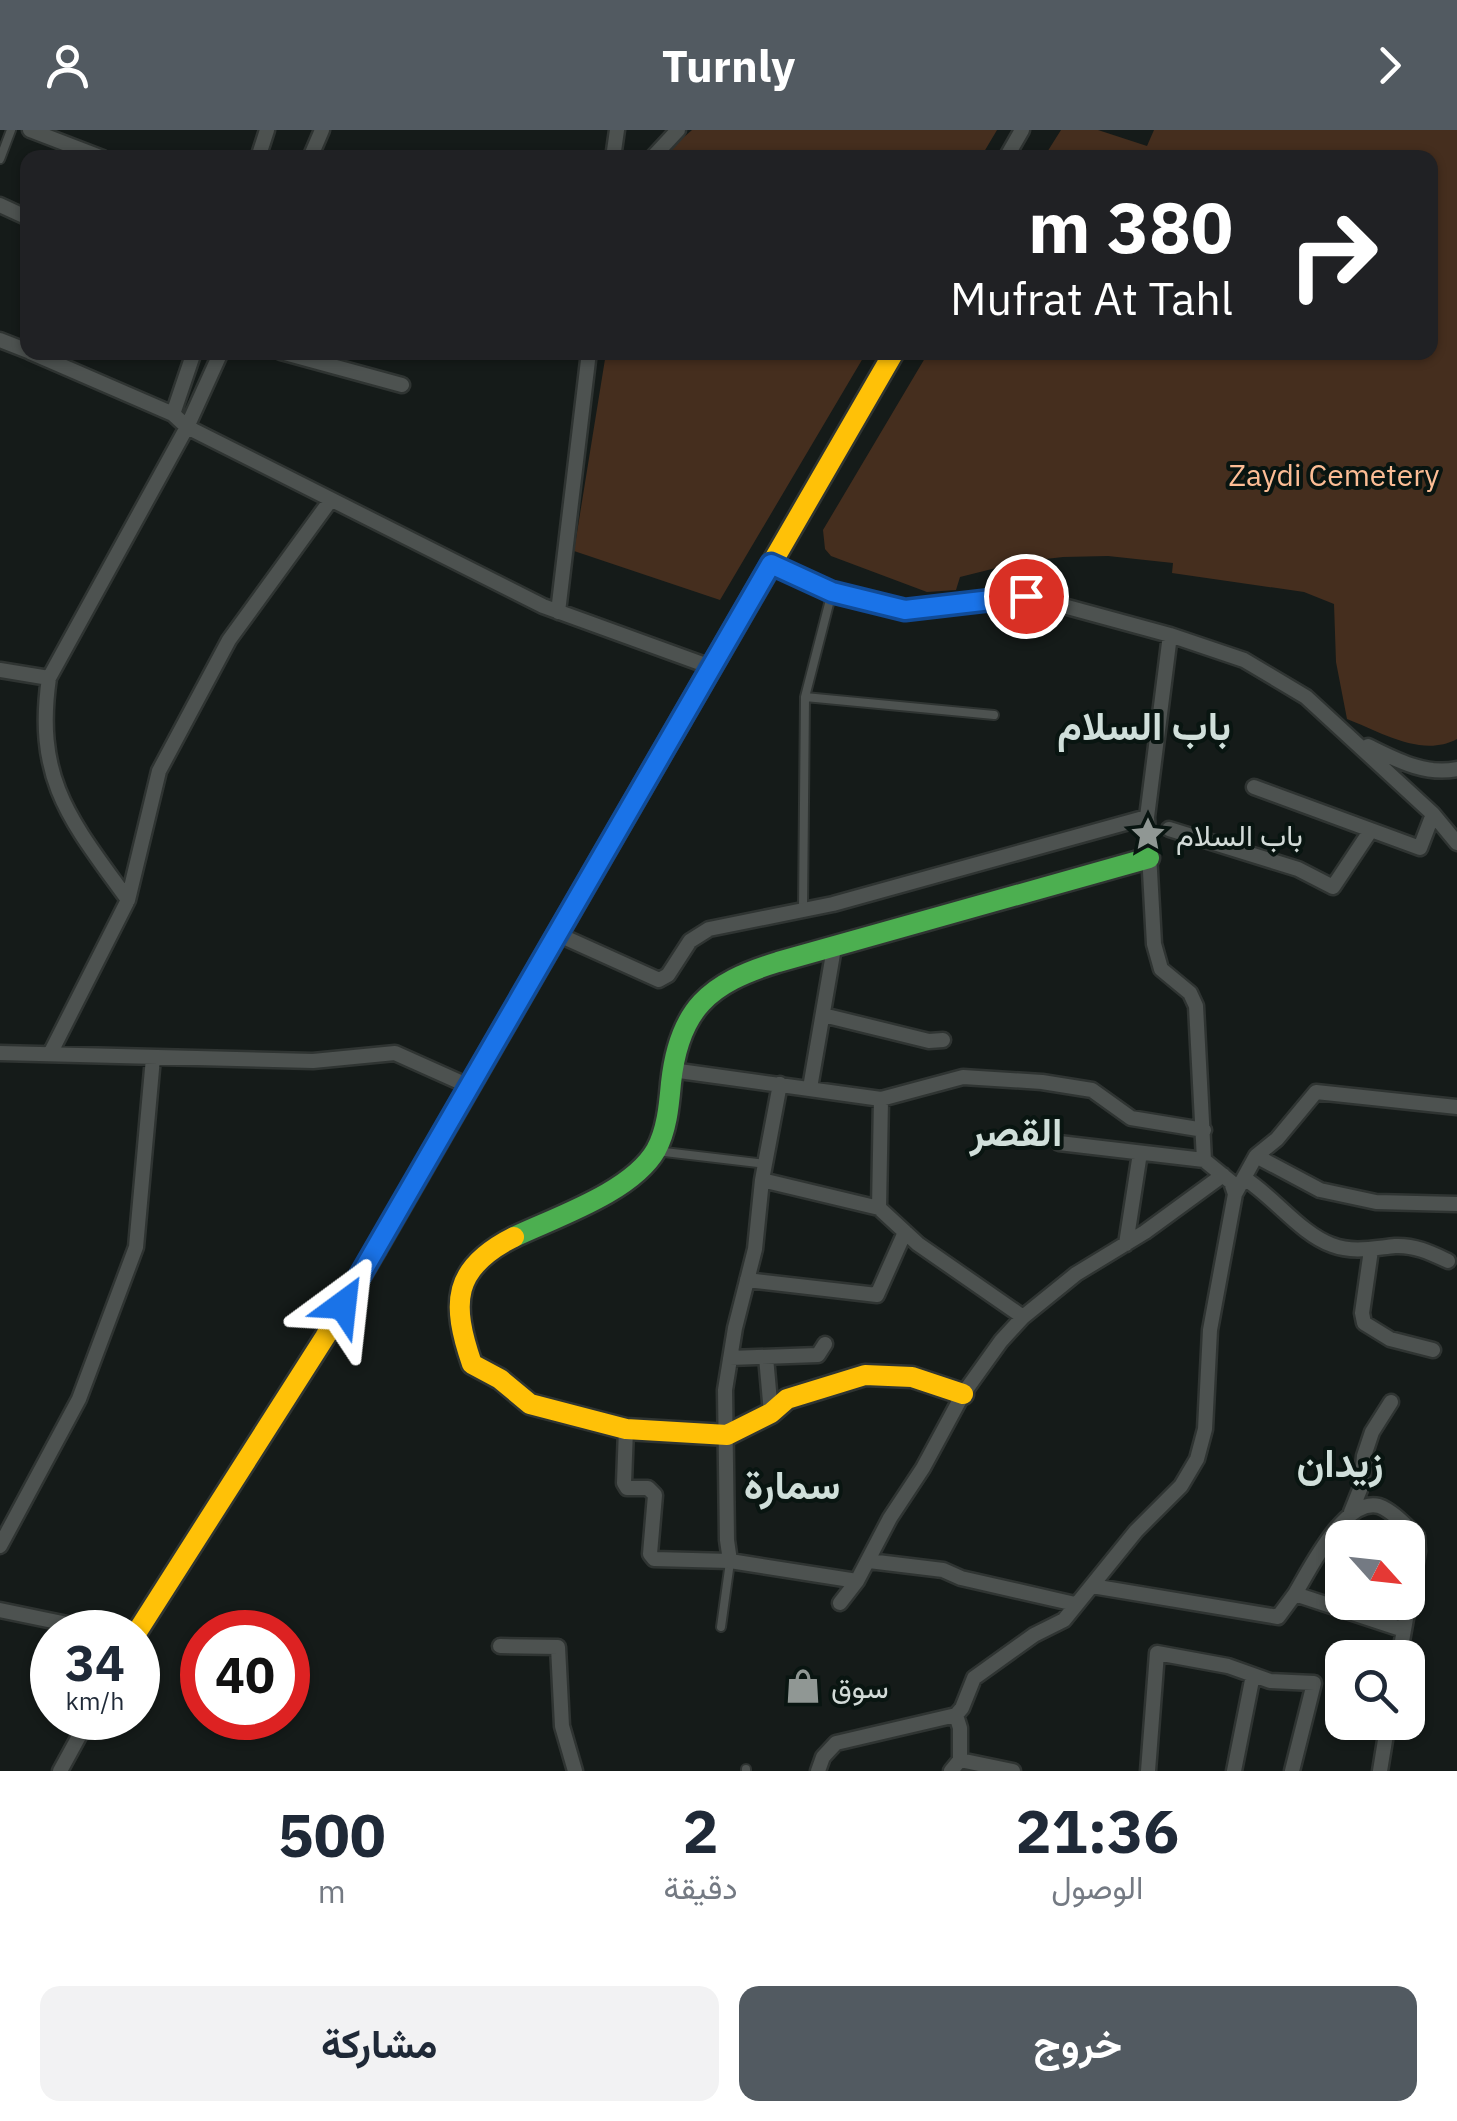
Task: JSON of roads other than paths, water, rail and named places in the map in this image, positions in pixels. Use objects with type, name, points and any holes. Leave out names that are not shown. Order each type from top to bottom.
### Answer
[{"type":"street","points":[[30,130],[82,150]]},
{"type":"street","points":[[659,150],[678,130]]},
{"type":"street","points":[[48,360],[173,414],[186,427],[330,502],[558,612],[711,667]]},
{"type":"street","points":[[173,414],[191,360]]},
{"type":"street","points":[[128,900],[58,796],[44,731],[49,678],[186,427],[217,360]]},
{"type":"street","points":[[310,360],[402,385]]},
{"type":"street","points":[[558,612],[588,360]]},
{"type":"street","points":[[151,1610],[325,1336],[889,360]]},
{"type":"street","points":[[50,1054],[128,900],[159,771],[229,640],[330,502]]},
{"type":"street","points":[[771,564],[832,592],[905,610],[1026,596],[1170,635],[1244,660],[1306,697],[1433,814],[1457,843]]},
{"type":"street","points":[[1170,635],[1147,817],[1149,858],[1157,960],[1161,969],[1190,992],[1199,1018],[1204,1160]]},
{"type":"street","points":[[0,670],[49,678]]},
{"type":"street","points":[[1352,738],[1416,767],[1457,769]]},
{"type":"street","points":[[1254,786],[1420,848],[1433,814]]},
{"type":"street","points":[[557,934],[659,980],[668,975],[690,941],[709,929],[803,910],[1147,817]]},
{"type":"street","points":[[1169,829],[1298,869],[1333,887],[1371,830]]},
{"type":"street","points":[[963,1394],[912,1377],[865,1375],[787,1399],[772,1413],[727,1436],[626,1430],[530,1404],[500,1379],[472,1364],[461,1323],[460,1298],[469,1269],[481,1255],[602,1194],[640,1168],[655,1151],[684,1024],[714,989],[762,968],[1049,881],[1149,858]]},
{"type":"street","points":[[810,1088],[834,948]]},
{"type":"street","points":[[823,1015],[929,1041],[943,1040]]},
{"type":"street","points":[[0,1053],[313,1061],[395,1053],[471,1086]]},
{"type":"street","points":[[0,1546],[79,1399],[136,1247],[153,1058]]},
{"type":"street","points":[[672,1070],[880,1098],[962,1077],[1042,1082],[1092,1090],[1131,1118],[1204,1130]]},
{"type":"street","points":[[730,1561],[725,1390],[754,1249],[780,1084]]},
{"type":"street","points":[[818,1771],[823,1757],[836,1743],[956,1715],[974,1678],[1034,1635],[1064,1620],[1136,1531],[1181,1486],[1196,1459],[1205,1429],[1210,1330],[1235,1194],[1256,1156],[1278,1139],[1316,1092],[1457,1107]]},
{"type":"street","points":[[879,1208],[880,1098]]},
{"type":"street","points":[[1059,1143],[1204,1160],[1231,1182],[1235,1194]]},
{"type":"street","points":[[1126,1244],[1140,1154]]},
{"type":"street","points":[[1256,1156],[1320,1190],[1376,1202],[1457,1204]]},
{"type":"street","points":[[840,1604],[869,1561],[963,1394],[1023,1317],[1076,1274],[1126,1244],[1223,1174]]},
{"type":"street","points":[[1244,1178],[1332,1246],[1423,1249],[1448,1261]]},
{"type":"street","points":[[762,1180],[879,1208],[905,1232],[1023,1317]]},
{"type":"street","points":[[747,1280],[877,1296],[905,1232]]},
{"type":"street","points":[[1371,1250],[1364,1323],[1390,1339],[1433,1350]]},
{"type":"street","points":[[730,1358],[818,1355],[825,1344]]},
{"type":"street","points":[[766,1357],[772,1413]]},
{"type":"street","points":[[1092,1586],[1278,1618],[1350,1512],[1361,1486],[1364,1456],[1372,1432],[1391,1402]]},
{"type":"street","points":[[626,1430],[624,1484],[627,1488],[648,1488],[655,1495],[650,1554],[654,1559],[730,1561],[857,1581]]},
{"type":"street","points":[[1350,1512],[1376,1506],[1389,1511],[1417,1536],[1402,1640]]},
{"type":"street","points":[[869,1561],[944,1570],[962,1578],[1075,1604]]},
{"type":"street","points":[[1295,1594],[1404,1630]]},
{"type":"street","points":[[0,1610],[30,1616]]},
{"type":"street","points":[[500,1646],[558,1647],[562,1726],[575,1771]]},
{"type":"street","points":[[1148,1771],[1157,1653],[1210,1662],[1270,1681],[1314,1684],[1292,1771]]},
{"type":"street","points":[[1234,1771],[1254,1676]]},
{"type":"street","points":[[956,1715],[960,1728],[955,1766],[1013,1771]]},
{"type":"street","points":[[60,1771],[78,1740]]},
{"type":"street","points":[[1380,1771],[1385,1740]]},
{"type":"lane","points":[[0,159],[11,130]]},
{"type":"lane","points":[[803,910],[806,697],[832,592]]},
{"type":"lane","points":[[806,697],[994,715]]},
{"type":"lane","points":[[655,1151],[766,1164]]},
{"type":"lane","points":[[721,1627],[730,1561]]},
{"type":"place","name":"باب السلام","points":[[1148,834]]},
{"type":"place","name":"سوق","points":[[803,1686]]},
{"type":"district","name":"باب السلام","points":[[1144,725]]},
{"type":"district","name":"القصر","points":[[1016,1131]]},
{"type":"district","name":"زيدان","points":[[1340,1462]]},
{"type":"district","name":"سمارة","points":[[792,1484]]},
{"type":"park label","name":"Zaydi Cemetery","points":[[1334,474]]}]
